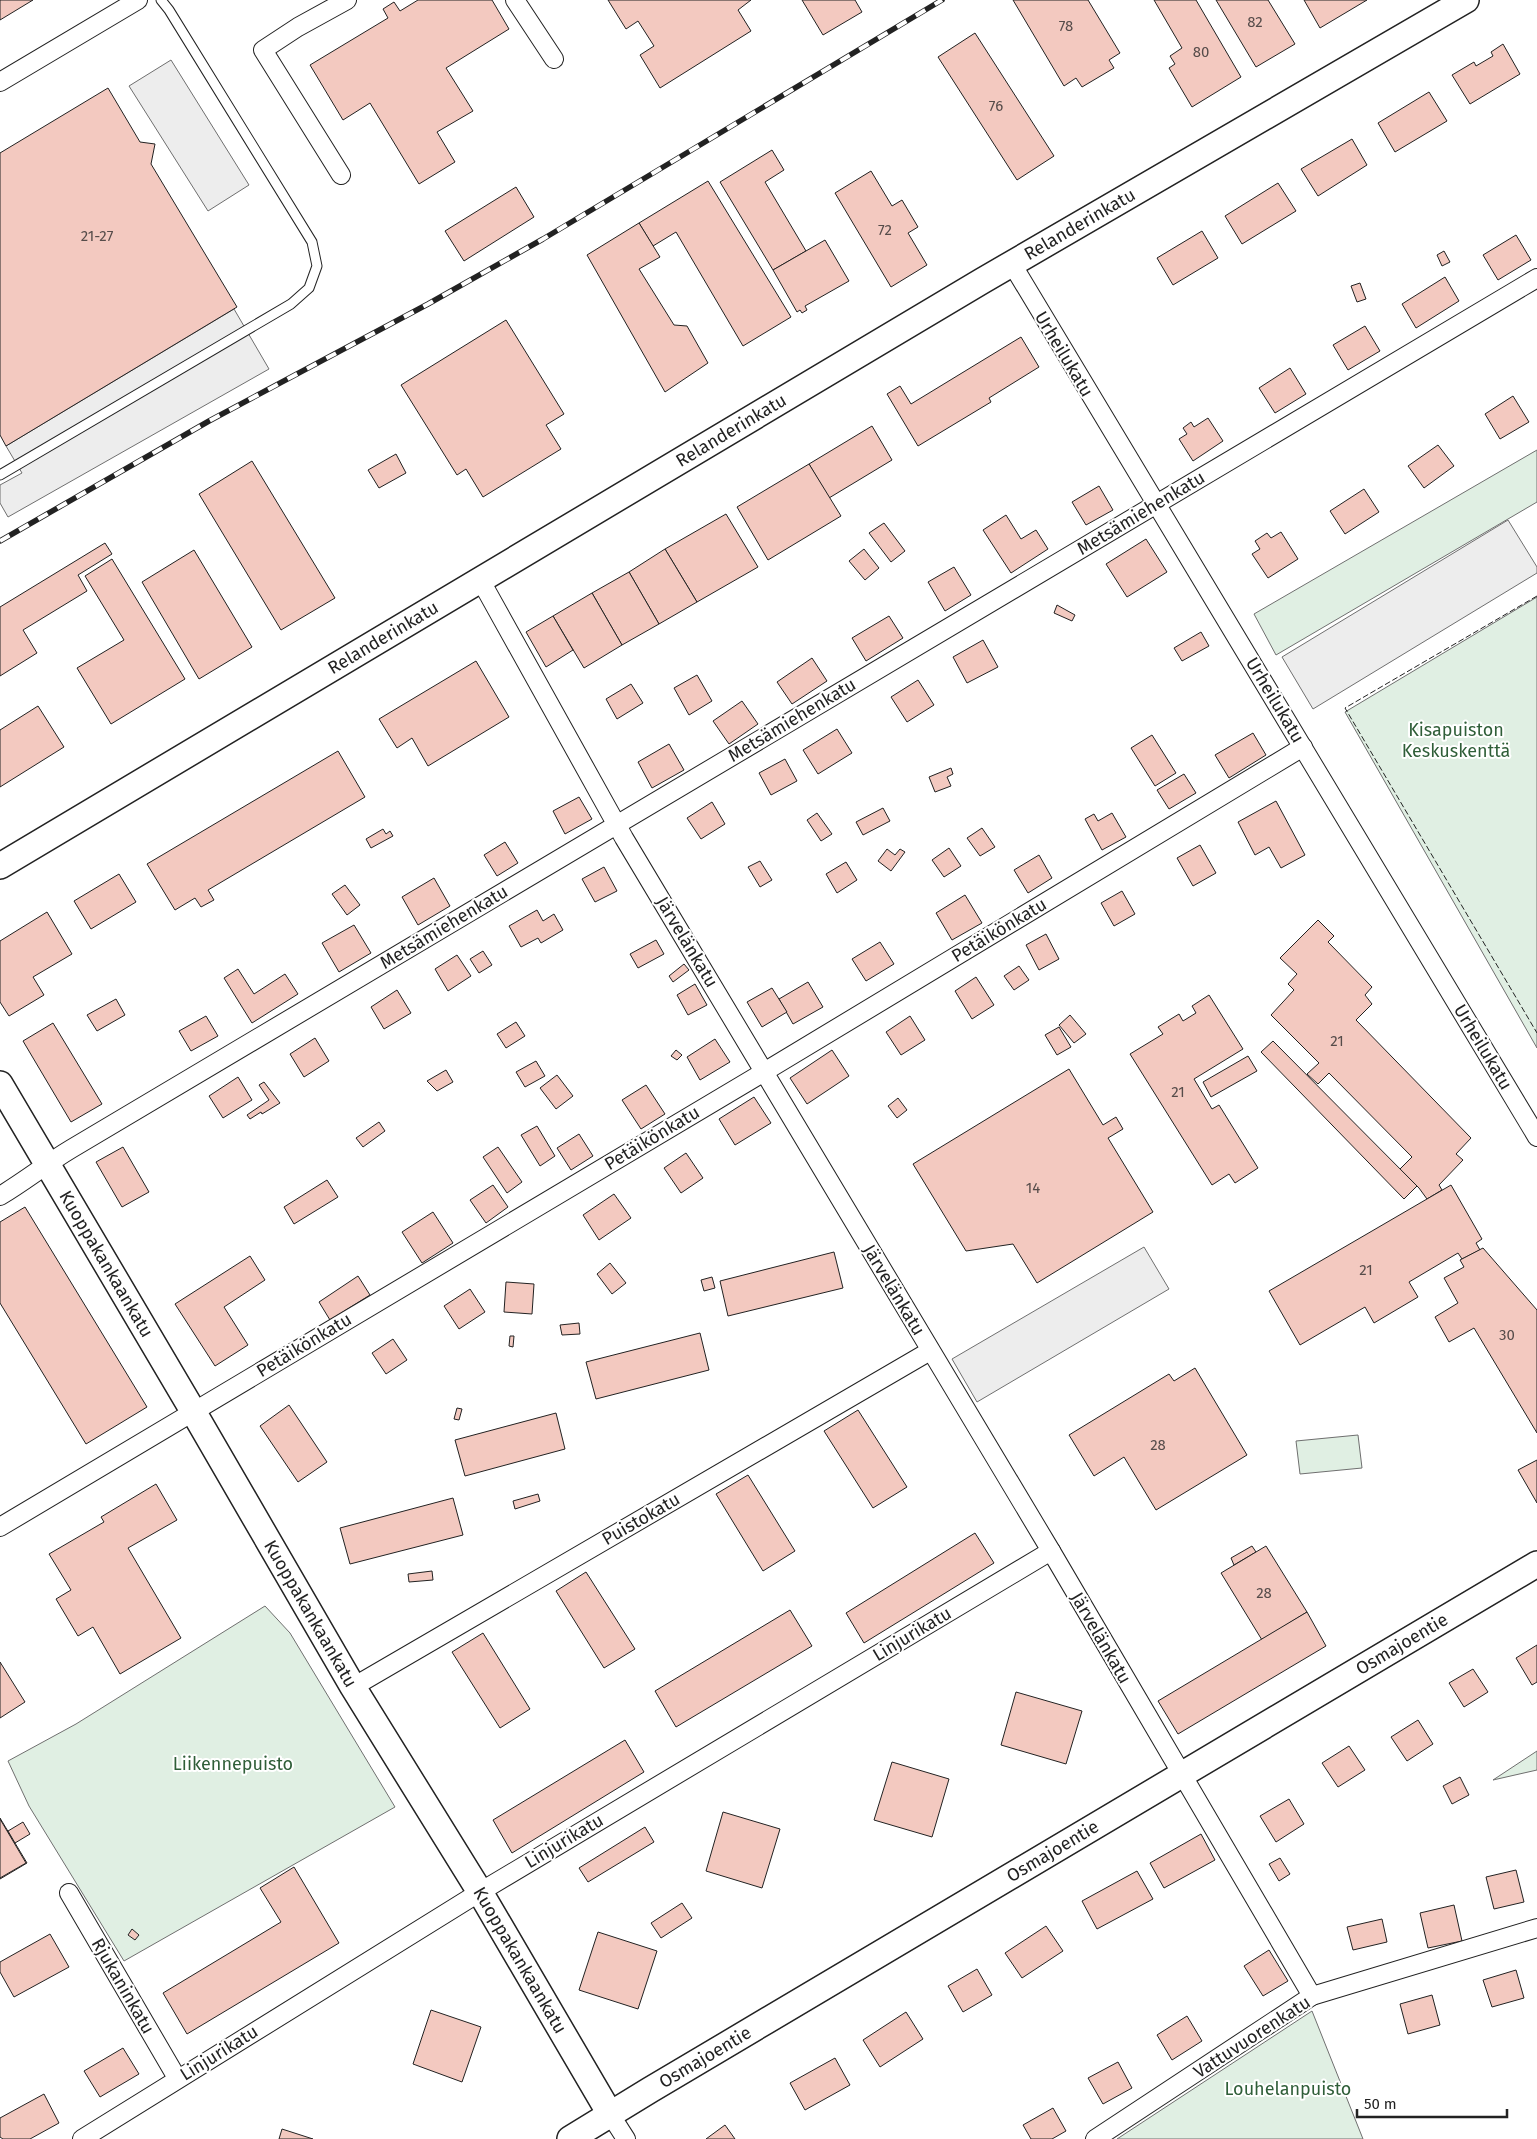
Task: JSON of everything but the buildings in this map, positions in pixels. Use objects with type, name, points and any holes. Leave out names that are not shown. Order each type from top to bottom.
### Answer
[{"type":"main road","name":"Relanderinkatu","points":[[0,866],[1012,264],[1466,0]]},
{"type":"main road","name":"Kuoppakankaankatu","points":[[0,1084],[48,1163],[353,1687],[480,1892],[610,2114]]},
{"type":"main road","name":"Osmajoentie","points":[[570,2139],[1537,1564]]},
{"type":"street","points":[[0,82],[138,0]]},
{"type":"street","points":[[341,175],[263,50],[298,27],[347,0]]},
{"type":"street","points":[[515,0],[554,59]]},
{"type":"street","name":"Urheilukatu","points":[[1012,264],[1537,1137]]},
{"type":"street","name":"Metsämiehenkatu","points":[[0,1196],[30,1178],[48,1163],[1537,278]]},
{"type":"street","name":"Järvelänkatu","points":[[481,581],[617,824],[1051,1551],[1312,1996]]},
{"type":"street","name":"Petäikönkatu","points":[[0,1527],[764,1072],[1303,747]]},
{"type":"street","name":"Puistokatu","points":[[353,1687],[930,1351]]},
{"type":"street","name":"Linjurikatu","points":[[82,2139],[177,2078],[480,1892],[1051,1551]]},
{"type":"street","name":"Rjukaninkatu","points":[[69,1893],[177,2078]]},
{"type":"street","name":"Vattuvuorenkatu","points":[[1095,2139],[1312,1996],[1537,1928]]},
{"type":"street","name":"Kuoppakankaankatu","points":[[610,2114],[626,2139]]},
{"type":"lane","points":[[0,475],[291,304],[309,288],[317,266],[312,242],[224,98],[161,0]]},
{"type":"green space","points":[[1537,450],[1537,502],[1276,655],[1254,614]]},
{"type":"green space","name":"Kisapuiston Keskuskenttä","points":[[1537,597],[1537,1048],[1345,712]]},
{"type":"green space","points":[[1358,1435],[1362,1468],[1300,1474],[1296,1441]]},
{"type":"green space","name":"Liikennepuisto","points":[[265,1606],[290,1633],[395,1807],[124,1961],[29,1806],[8,1761],[76,1724]]},
{"type":"green space","points":[[1537,1751],[1537,1770],[1493,1780]]},
{"type":"green space","name":"Louhelanpuisto","points":[[1312,2011],[1363,2139],[1117,2139]]},
{"type":"shaded area","points":[[171,60],[249,185],[208,211],[129,86]]},
{"type":"shaded area","points":[[234,309],[269,369],[8,517],[0,503],[0,485],[22,473],[6,446]]},
{"type":"shaded area","points":[[1508,520],[1537,567],[1537,573],[1313,709],[1282,657]]},
{"type":"shaded area","points":[[1144,1247],[1169,1289],[977,1402],[952,1359]]},
{"type":"railway","points":[[0,541],[209,421],[428,304],[543,239],[942,0]]},
{"type":"fence","points":[[1537,596],[1345,708],[1537,1033]]}]
